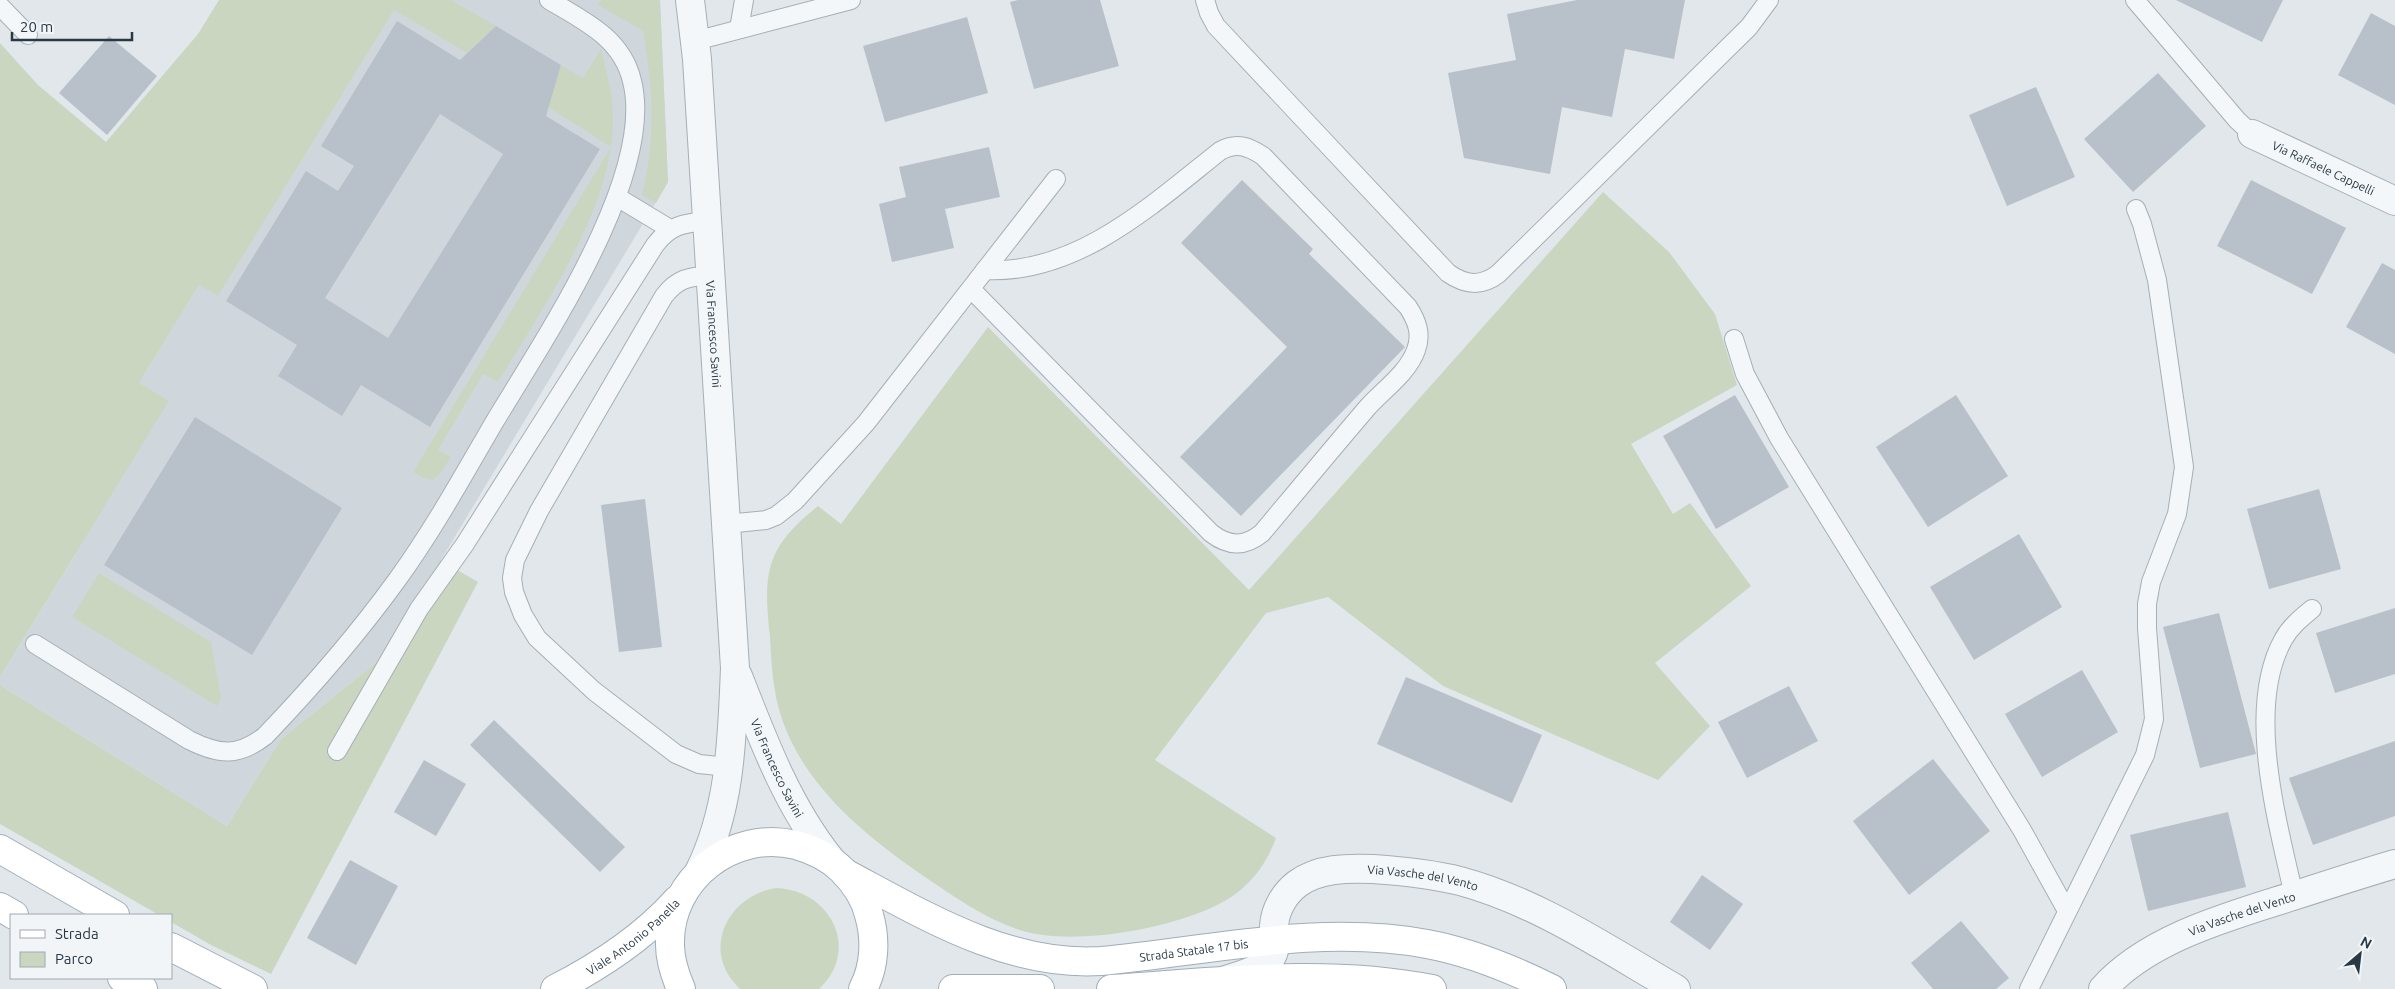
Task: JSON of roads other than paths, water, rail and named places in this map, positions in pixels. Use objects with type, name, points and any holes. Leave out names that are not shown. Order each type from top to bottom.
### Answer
[{"type":"main road","name":"Strada Statale 17 bis","points":[[682,895],[699,872],[710,862],[735,848],[763,842],[777,842],[805,848],[966,934],[1003,948],[1047,960],[1072,962],[1101,961],[1275,941],[1363,938],[1427,944],[1490,962],[1552,989]]},
{"type":"main road","points":[[0,849],[113,914]]},
{"type":"main road","points":[[838,867],[862,897],[872,925],[873,955],[863,989]]},
{"type":"main road","points":[[681,989],[674,969],[670,944],[673,918],[682,895]]},
{"type":"main road","name":"Viale Antonio Panella","points":[[555,989],[632,942],[654,924],[682,895]]},
{"type":"main road","points":[[0,907],[12,914]]},
{"type":"main road","points":[[172,948],[253,989]]},
{"type":"main road","points":[[1111,989],[1324,978],[1362,978],[1432,989]]},
{"type":"main road","points":[[124,979],[143,989]]},
{"type":"main road","points":[[954,989],[1040,989]]},
{"type":"street","name":"Via Francesco Savini","points":[[690,0],[695,41],[735,668],[728,767],[719,824],[699,872]]},
{"type":"street","name":"Via Raffaele Cappelli","points":[[2252,134],[2393,196]]},
{"type":"street","name":"Via Francesco Savini","points":[[735,668],[777,769],[809,829],[838,867]]},
{"type":"street","name":"Via Vasche del Vento","points":[[2103,989],[2130,963],[2160,947],[2226,918],[2395,864]]},
{"type":"street","name":"Via Vasche del Vento","points":[[1210,983],[1241,975],[1257,968],[1271,957],[1274,951],[1275,919],[1282,900],[1296,884],[1310,876],[1325,872],[1364,869],[1428,875],[1479,887],[1569,926],[1676,989]]},
{"type":"lane","points":[[35,644],[201,746],[212,750],[232,752],[242,750],[258,741],[331,663],[411,560],[548,333],[587,262],[617,197],[628,164],[634,127],[634,94],[628,66],[619,50],[606,36],[590,23],[549,0]]},
{"type":"lane","points":[[739,29],[744,0]]},
{"type":"lane","points":[[695,41],[851,0]]},
{"type":"lane","points":[[1205,0],[1209,14],[1216,26],[1448,273],[1465,283],[1474,284],[1483,283],[1498,274],[1749,27],[1769,0]]},
{"type":"lane","points":[[2135,0],[2237,120],[2252,134]]},
{"type":"lane","points":[[0,6],[28,35]]},
{"type":"lane","points":[[970,289],[1212,533],[1229,543],[1247,544],[1262,533],[1369,406],[1406,366],[1416,351],[1419,342],[1418,324],[1408,307],[1263,156],[1241,146],[1227,147],[1220,151],[1126,224],[1092,243],[1022,268],[985,270]]},
{"type":"lane","points":[[726,524],[766,520],[795,501],[866,422],[1056,179]]},
{"type":"lane","points":[[617,197],[670,229]]},
{"type":"lane","points":[[2029,989],[2145,755],[2154,719],[2147,604],[2151,582],[2177,514],[2184,467],[2157,280],[2136,209]]},
{"type":"lane","points":[[337,751],[419,609],[464,544],[651,251],[670,229],[681,223],[707,221]]},
{"type":"lane","points":[[710,276],[693,276],[681,279],[670,288],[661,301],[539,511],[518,552],[512,578],[518,604],[537,638],[594,691],[676,754],[699,764],[728,767]]},
{"type":"lane","points":[[1734,339],[1745,374],[1779,438],[2022,830],[2068,910]]},
{"type":"lane","points":[[2294,896],[2270,784],[2266,710],[2273,664],[2283,640],[2295,623],[2312,609]]}]
